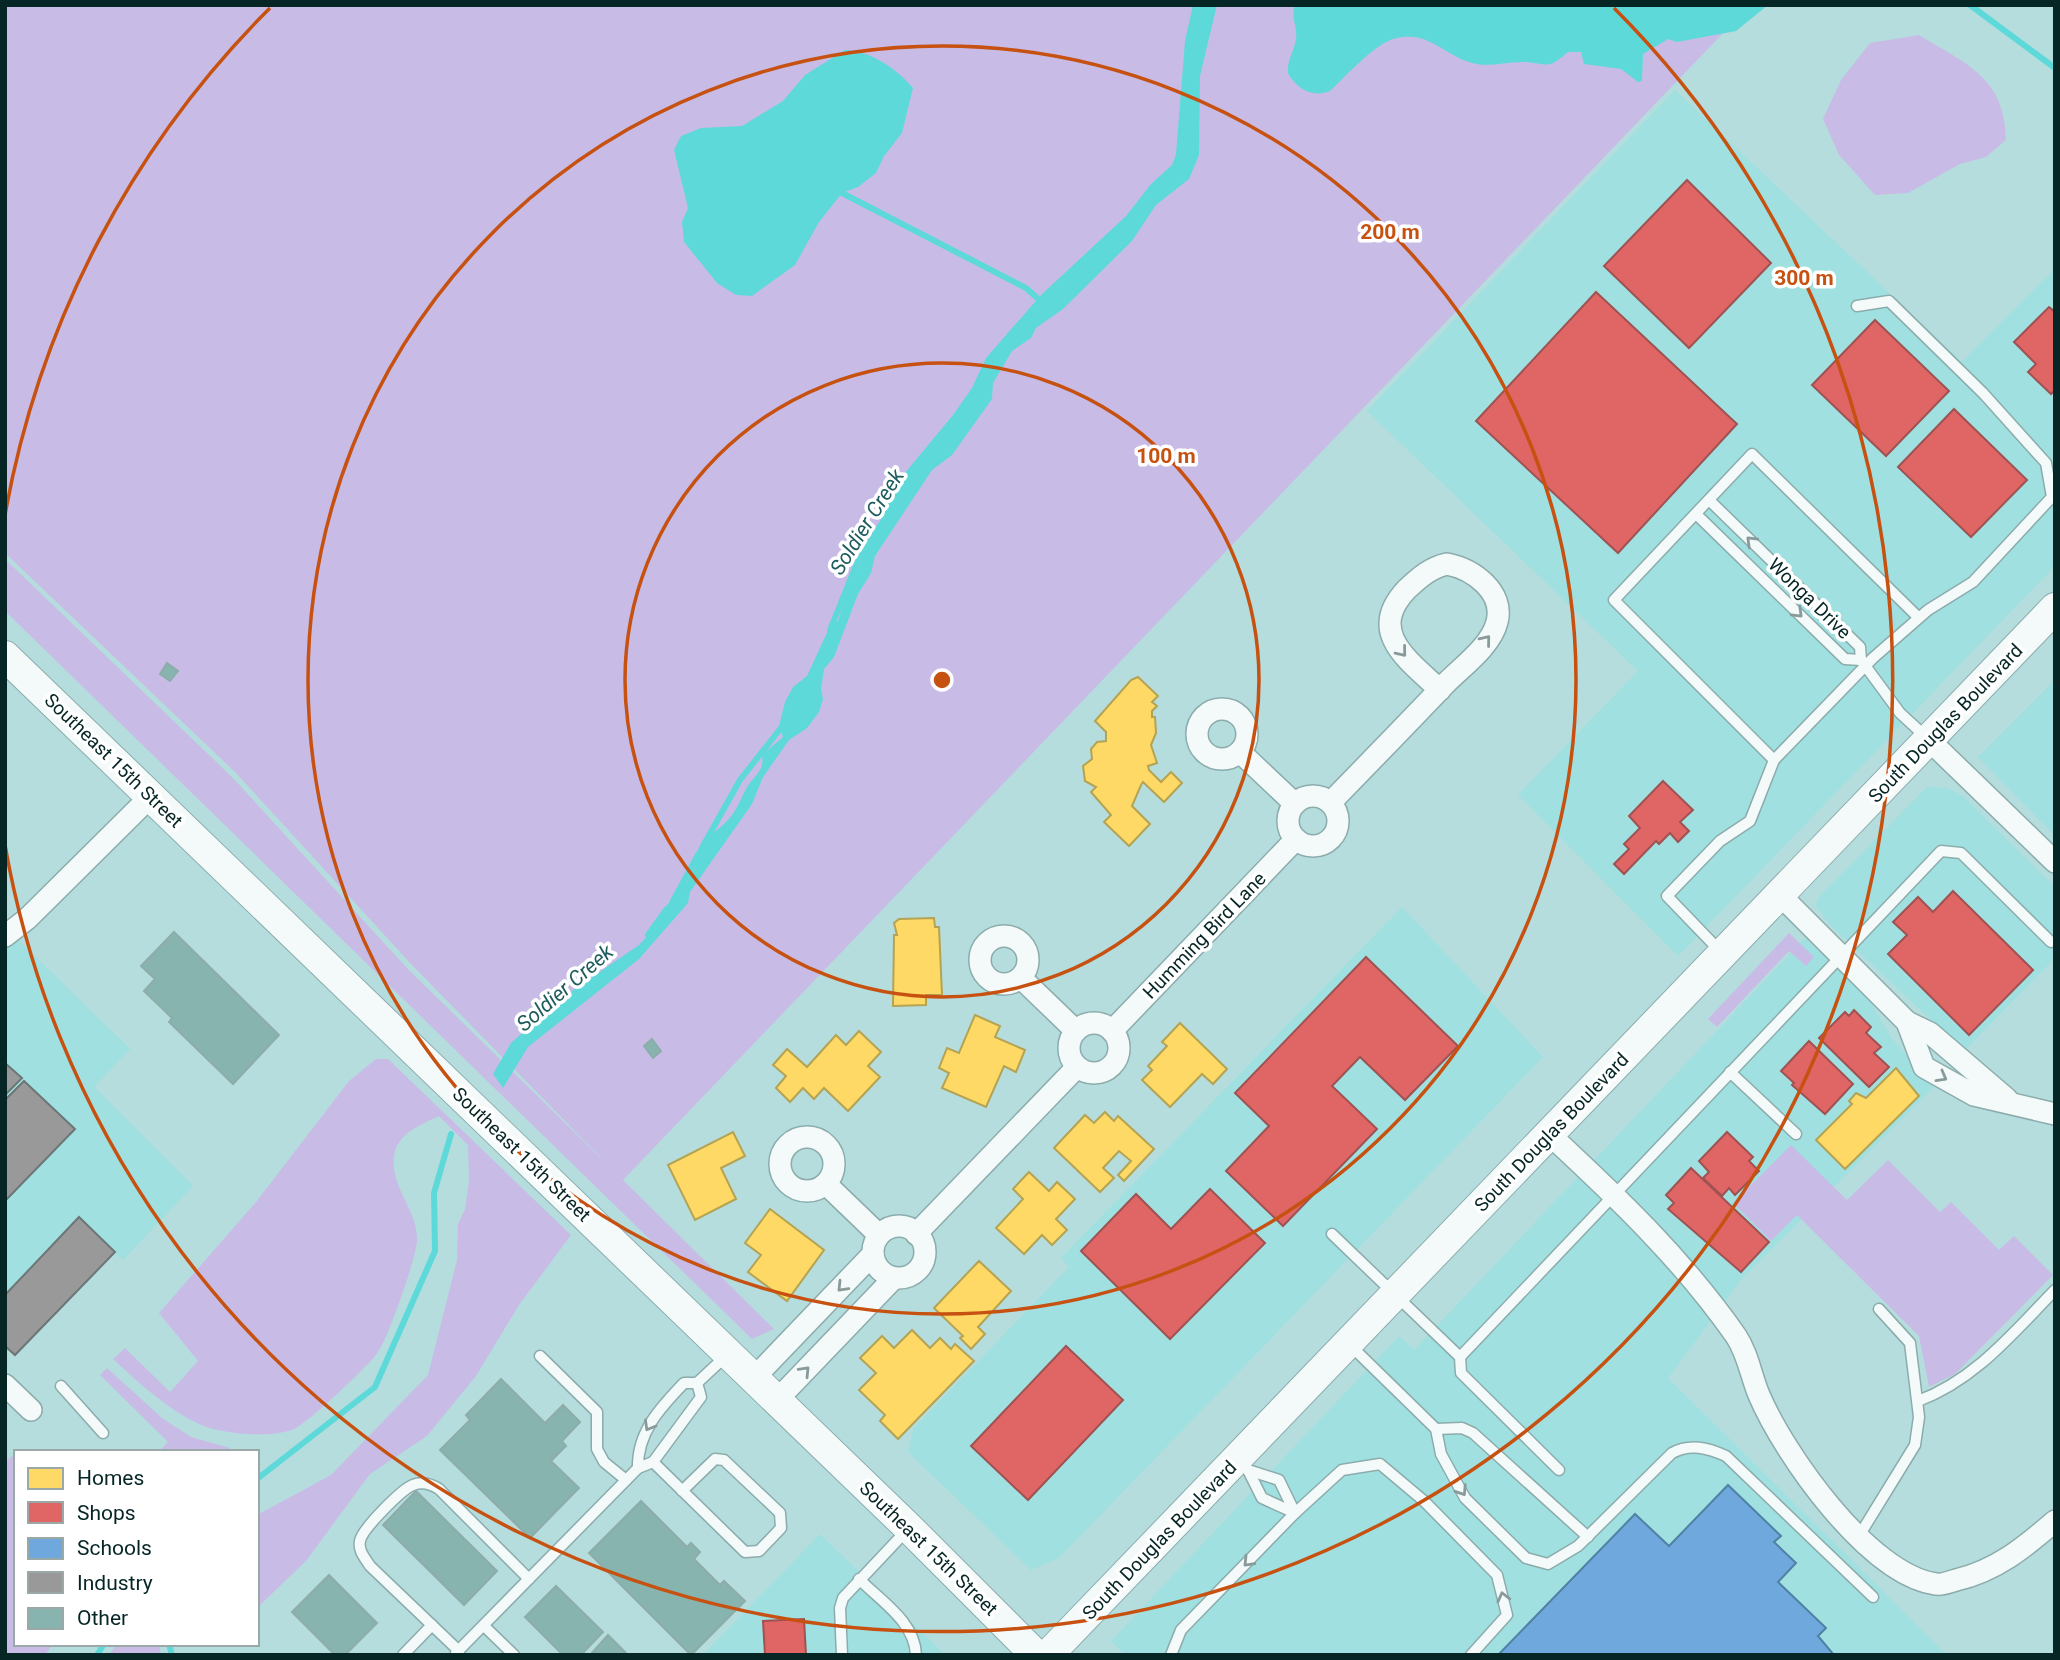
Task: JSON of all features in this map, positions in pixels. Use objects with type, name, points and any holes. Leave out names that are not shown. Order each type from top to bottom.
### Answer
[{"type":"main road","name":"South Douglas Boulevard","points":[[1048,1655],[1242,1465],[1348,1343],[2055,608]]},
{"type":"main road","name":"Southeast 15th Street","points":[[5,656],[777,1400],[1036,1655]]},
{"type":"street","points":[[1331,802],[1440,690],[1493,634],[1498,619],[1492,592],[1473,573],[1447,564],[1423,574],[1401,596],[1389,619],[1390,633],[1396,646],[1440,690]]},
{"type":"street","name":"Wonga Drive","points":[[1929,740],[2055,862]]},
{"type":"street","points":[[1240,752],[1295,804]]},
{"type":"street","points":[[5,936],[27,919],[151,796]]},
{"type":"street","points":[[1311,796],[1331,802],[1339,817],[1333,838],[1314,847],[1296,839],[1288,822],[1295,804],[1311,796]]},
{"type":"street","name":"Humming Bird Lane","points":[[1112,1031],[1296,839]]},
{"type":"street","points":[[1779,894],[1907,1023],[1924,1067],[1974,1095],[2009,1101],[2055,1114]]},
{"type":"street","points":[[1021,978],[1076,1031]]},
{"type":"street","points":[[1091,1023],[1102,1024],[1112,1031],[1120,1050],[1114,1064],[1096,1074],[1077,1067],[1069,1049],[1076,1031],[1091,1023]]},
{"type":"street","points":[[1907,1023],[1930,1033],[2009,1101]]},
{"type":"street","points":[[916,1234],[1077,1067]]},
{"type":"street","points":[[1549,1133],[1614,1194],[1706,1294],[1742,1346],[1759,1396],[1792,1455],[1824,1499],[1859,1536],[1897,1570],[1937,1585],[1982,1574],[2025,1547],[2055,1521]]},
{"type":"street","points":[[826,1184],[876,1245],[879,1269],[894,1278]]},
{"type":"street","points":[[754,1378],[876,1245],[898,1226],[916,1234],[924,1249],[921,1266],[908,1276],[894,1278],[777,1400]]},
{"type":"street","points":[[810,1319],[834,1341]]},
{"type":"street","points":[[5,1385],[31,1410]]},
{"type":"lane","points":[[1722,953],[1667,896],[1720,841],[1750,821],[1774,760],[1864,662],[1956,590],[1973,582],[2052,497],[2046,463],[1983,393],[1889,301],[1857,306]]},
{"type":"lane","points":[[1774,760],[1614,600],[1752,454],[1919,618]]},
{"type":"lane","name":"Wonga Drive","points":[[1709,500],[1860,647],[1864,662],[1900,713],[1929,740]]},
{"type":"lane","name":"Wonga Drive","points":[[1696,514],[1845,659],[1864,662]]},
{"type":"lane","points":[[1460,1357],[1941,851],[1961,853],[2051,943]]},
{"type":"lane","points":[[1730,1072],[1796,1134]]},
{"type":"lane","points":[[1332,1234],[1460,1357],[1461,1373],[1559,1470]]},
{"type":"lane","points":[[1918,1401],[1957,1383],[1978,1368],[2055,1290]]},
{"type":"lane","points":[[1859,1536],[1915,1445],[1919,1417],[1910,1343],[1879,1309]]},
{"type":"lane","points":[[1348,1343],[1436,1429],[1441,1454],[1465,1498],[1530,1561],[1542,1564],[1554,1562],[1588,1537],[1672,1453],[1680,1449],[1704,1448],[1726,1456],[1873,1597]]},
{"type":"lane","points":[[638,1468],[637,1454],[645,1432],[660,1409],[684,1383],[696,1383],[729,1354]]},
{"type":"lane","points":[[540,1356],[597,1412],[597,1449],[604,1462],[626,1480]]},
{"type":"lane","points":[[529,1579],[439,1489],[427,1483],[413,1485],[360,1539],[361,1552],[370,1566],[432,1625],[457,1653],[638,1468],[653,1462],[701,1398],[696,1383]]},
{"type":"lane","points":[[61,1386],[103,1433]]},
{"type":"lane","points":[[1436,1429],[1462,1428],[1473,1433],[1588,1537]]},
{"type":"lane","points":[[653,1462],[682,1491],[745,1552],[759,1551],[781,1528],[780,1513],[724,1460],[715,1459],[682,1491]]},
{"type":"lane","points":[[1171,1655],[1181,1630],[1295,1513],[1342,1470],[1380,1464],[1424,1501],[1497,1575],[1507,1615],[1471,1655]]},
{"type":"lane","points":[[1242,1465],[1279,1480],[1295,1513]]},
{"type":"lane","points":[[1242,1465],[1262,1498],[1295,1513]]},
{"type":"lane","points":[[842,1655],[839,1608],[859,1579],[909,1528]]},
{"type":"lane","points":[[859,1579],[908,1626],[916,1640],[916,1655]]},
{"type":"lane","points":[[403,1655],[432,1625]]},
{"type":"lane","points":[[484,1626],[514,1655]]},
{"type":"shaded area","points":[[5,5],[1750,5],[623,1180],[774,1329],[752,1339],[5,611],[5,559],[233,778],[407,968],[612,1169],[411,964],[236,773],[5,553]]},
{"type":"shaded area","points":[[1919,35],[1967,64],[1990,87],[1999,101],[2006,140],[1986,157],[1960,164],[1908,193],[1875,195],[1839,155],[1823,119],[1841,80],[1870,43]]},
{"type":"shaded area","points":[[1675,90],[1962,362],[2055,269],[2055,566],[1678,956],[1518,795],[1638,671],[1367,411]]},
{"type":"shaded area","points":[[2055,680],[2055,836],[1978,757]]},
{"type":"shaded area","points":[[1927,787],[1947,788],[1963,796],[2055,887],[2055,958],[1964,1051],[1830,925],[1816,906],[1818,898]]},
{"type":"shaded area","points":[[1402,907],[1543,1057],[1059,1558],[1031,1570],[908,1452],[914,1428],[1069,1267],[1061,1258]]},
{"type":"shaded area","points":[[5,927],[130,1049],[94,1087],[193,1186],[123,1260],[79,1218],[5,1295]]},
{"type":"shaded area","points":[[1789,933],[1814,957],[1806,966],[1789,951],[1717,1027],[1708,1019]]},
{"type":"shaded area","points":[[1805,938],[1866,994],[1890,1036],[1934,1087],[1740,1281],[1668,1378],[1947,1655],[1125,1655],[1111,1641],[1399,1336],[1414,1350]]},
{"type":"shaded area","points":[[376,1059],[388,1059],[571,1235],[519,1305],[476,1376],[427,1436],[370,1474],[306,1561],[259,1606],[259,1514],[331,1475],[428,1375],[457,1260],[458,1224],[465,1209],[469,1181],[468,1145],[439,1116],[411,1131],[400,1141],[394,1156],[394,1168],[414,1220],[417,1242],[401,1298],[383,1343],[373,1359],[299,1426],[274,1434],[255,1434],[227,1432],[205,1426],[190,1420],[162,1401],[113,1359],[125,1348],[170,1392],[198,1361],[159,1313],[256,1202],[349,1081]]},
{"type":"shaded area","points":[[1791,1145],[1847,1200],[1888,1160],[1940,1212],[1951,1202],[1999,1250],[2014,1236],[2053,1275],[1955,1374],[1929,1387],[1919,1336],[1797,1215],[1771,1241],[1733,1203]]},
{"type":"shaded area","points":[[107,1368],[162,1418],[191,1437],[230,1448],[160,1450],[168,1442],[100,1375]]},
{"type":"shaded area","points":[[14,1455],[14,1646],[52,1646],[45,1655],[5,1655],[5,1462]]},
{"type":"shaded area","points":[[820,1534],[945,1655],[703,1655]]},
{"type":"shaded area","points":[[116,1646],[159,1646],[161,1655],[109,1655]]},
{"type":"water","points":[[1193,5],[1217,5],[1200,76],[1199,155],[1189,179],[1156,205],[1132,241],[1063,309],[1036,328],[1031,338],[1012,351],[993,383],[992,399],[952,455],[932,470],[875,556],[871,573],[858,594],[834,657],[824,669],[821,689],[823,699],[819,712],[807,728],[789,740],[763,777],[752,804],[690,892],[688,903],[639,959],[528,1047],[503,1088],[493,1074],[511,1043],[538,1019],[540,1013],[639,945],[661,922],[661,912],[686,883],[696,866],[696,858],[702,844],[734,812],[747,787],[760,770],[762,755],[783,737],[779,726],[785,702],[793,687],[807,676],[831,624],[838,621],[847,592],[899,480],[953,415],[972,388],[986,358],[1041,295],[1126,216],[1151,184],[1172,165],[1176,154],[1185,41]]},
{"type":"water","points":[[1295,5],[1768,5],[1736,31],[1677,42],[1668,39],[1643,54],[1642,81],[1638,82],[1621,69],[1584,64],[1581,52],[1568,52],[1548,64],[1479,64],[1462,59],[1427,41],[1408,37],[1397,38],[1380,46],[1330,91],[1311,93],[1300,88],[1288,73],[1296,39],[1293,14]]},
{"type":"water","points":[[845,50],[864,53],[883,62],[913,88],[902,133],[884,156],[876,173],[858,187],[842,193],[819,222],[795,265],[752,296],[736,295],[717,283],[684,242],[682,222],[688,208],[674,150],[681,136],[701,128],[742,126],[783,101],[805,75]]},
{"type":"building: Homes","points":[[1138,677],[1158,696],[1152,702],[1157,706],[1152,711],[1156,733],[1151,745],[1157,763],[1148,766],[1149,770],[1161,782],[1171,772],[1182,783],[1164,802],[1143,782],[1132,806],[1150,824],[1129,846],[1104,822],[1111,815],[1091,792],[1096,787],[1085,781],[1083,766],[1092,759],[1091,749],[1097,742],[1106,741],[1106,732],[1095,721],[1131,680]]},
{"type":"building: Homes","points":[[934,918],[935,927],[939,927],[942,995],[926,995],[926,1005],[893,1006],[894,935],[897,935],[894,923],[899,919]]},
{"type":"building: Homes","points":[[975,1015],[1000,1026],[995,1037],[1025,1050],[1016,1072],[1004,1066],[986,1107],[942,1088],[949,1073],[939,1068],[947,1048],[959,1053]]},
{"type":"building: Homes","points":[[1180,1023],[1227,1069],[1213,1084],[1202,1074],[1170,1107],[1142,1080],[1152,1070],[1148,1066],[1167,1046],[1162,1042]]},
{"type":"building: Homes","points":[[859,1031],[881,1052],[868,1066],[880,1077],[848,1111],[824,1088],[814,1099],[803,1088],[790,1102],[776,1088],[786,1076],[773,1065],[787,1049],[807,1067],[836,1035],[846,1045]]},
{"type":"building: Homes","points":[[1896,1068],[1919,1096],[1845,1169],[1816,1140],[1852,1104],[1849,1101],[1856,1093],[1866,1098]]},
{"type":"building: Homes","points":[[1105,1112],[1114,1121],[1118,1116],[1154,1149],[1124,1181],[1118,1175],[1131,1161],[1119,1151],[1103,1168],[1114,1178],[1100,1192],[1054,1148],[1085,1115],[1094,1123]]},
{"type":"building: Homes","points":[[733,1132],[745,1156],[721,1168],[736,1199],[695,1220],[668,1165]]},
{"type":"building: Homes","points":[[1029,1172],[1049,1191],[1057,1182],[1075,1199],[1056,1219],[1067,1230],[1052,1245],[1042,1235],[1024,1254],[996,1228],[1023,1199],[1013,1189]]},
{"type":"building: Homes","points":[[770,1209],[824,1250],[787,1301],[748,1272],[761,1255],[745,1243]]},
{"type":"building: Homes","points":[[979,1261],[1011,1291],[978,1327],[985,1334],[971,1349],[960,1338],[963,1336],[934,1308]]},
{"type":"building: Homes","points":[[912,1330],[930,1348],[940,1338],[951,1349],[955,1344],[974,1361],[898,1439],[880,1421],[885,1415],[859,1390],[876,1373],[860,1358],[882,1336],[894,1348]]},
{"type":"building: Shops","points":[[1687,180],[1771,263],[1689,348],[1604,266]]},
{"type":"building: Shops","points":[[1596,292],[1737,424],[1618,553],[1476,421]]},
{"type":"building: Shops","points":[[2049,307],[2055,312],[2055,390],[2051,394],[2028,372],[2036,364],[2014,342]]},
{"type":"building: Shops","points":[[1875,320],[1949,391],[1886,456],[1812,385]]},
{"type":"building: Shops","points":[[1954,409],[2027,480],[1971,537],[1898,467]]},
{"type":"building: Shops","points":[[1663,781],[1693,810],[1680,822],[1689,831],[1678,842],[1670,833],[1659,844],[1656,841],[1624,874],[1614,864],[1629,849],[1624,844],[1640,828],[1629,816]]},
{"type":"building: Shops","points":[[1953,891],[2033,970],[1969,1035],[1888,954],[1907,935],[1893,922],[1918,897],[1933,912]]},
{"type":"building: Shops","points":[[1366,957],[1458,1046],[1405,1100],[1360,1057],[1332,1086],[1377,1129],[1283,1226],[1226,1171],[1269,1126],[1235,1093]]},
{"type":"building: Shops","points":[[1854,1010],[1871,1027],[1866,1033],[1881,1047],[1874,1053],[1889,1067],[1869,1087],[1819,1038],[1845,1012],[1849,1016]]},
{"type":"building: Shops","points":[[1809,1041],[1853,1084],[1825,1114],[1792,1085],[1794,1083],[1781,1071]]},
{"type":"building: Shops","points":[[1727,1132],[1753,1157],[1749,1161],[1759,1171],[1735,1195],[1729,1188],[1722,1196],[1703,1178],[1709,1172],[1699,1161]]},
{"type":"building: Shops","points":[[1691,1168],[1769,1242],[1741,1272],[1668,1209],[1674,1203],[1666,1195]]},
{"type":"building: Shops","points":[[1210,1189],[1265,1243],[1170,1339],[1081,1251],[1136,1194],[1171,1229]]},
{"type":"building: Shops","points":[[1066,1346],[1123,1400],[1028,1500],[971,1446]]},
{"type":"building: Shops","points":[[804,1619],[806,1655],[765,1655],[763,1621]]},
{"type":"building: Schools","points":[[1728,1485],[1781,1536],[1774,1542],[1796,1563],[1778,1582],[1826,1628],[1818,1636],[1834,1655],[1498,1655],[1635,1514],[1669,1546]]},
{"type":"building: Industry","points":[[5,1063],[22,1078],[5,1095]]},
{"type":"building: Industry","points":[[24,1081],[75,1129],[5,1201],[5,1100]]},
{"type":"building: Industry","points":[[79,1217],[115,1252],[15,1355],[5,1346],[5,1295]]},
{"type":"building: Other","points":[[167,663],[178,671],[170,681],[160,674]]},
{"type":"building: Other","points":[[174,932],[279,1035],[233,1084],[169,1022],[172,1018],[144,991],[155,979],[141,966]]},
{"type":"building: Other","points":[[652,1039],[661,1051],[653,1058],[644,1046]]},
{"type":"building: Other","points":[[501,1379],[545,1423],[563,1405],[580,1422],[562,1441],[566,1446],[551,1461],[579,1488],[530,1538],[440,1450],[470,1420],[466,1415]]},
{"type":"building: Other","points":[[416,1491],[497,1571],[464,1605],[383,1525]]},
{"type":"building: Other","points":[[641,1501],[687,1547],[691,1543],[700,1552],[694,1559],[720,1585],[724,1581],[745,1601],[691,1655],[589,1553]]},
{"type":"building: Other","points":[[329,1575],[377,1623],[345,1655],[335,1655],[292,1612]]},
{"type":"building: Other","points":[[556,1586],[603,1632],[581,1655],[563,1655],[525,1617]]},
{"type":"building: Other","points":[[608,1635],[628,1655],[590,1655]]},
{"type":"waterway","points":[[1970,5],[2055,68]]},
{"type":"waterway","points":[[842,193],[1026,288],[1045,305]]},
{"type":"waterway","name":"Soldier Creek","points":[[830,630],[857,563],[880,526]]},
{"type":"waterway","name":"Soldier Creek","points":[[703,846],[740,780],[784,724]]},
{"type":"waterway","name":"Soldier Creek","points":[[673,901],[698,855]]},
{"type":"waterway","name":"Soldier Creek","points":[[648,935],[666,910]]},
{"type":"waterway","name":"Soldier Creek","points":[[259,1477],[375,1387],[435,1251],[434,1193],[451,1134]]},
{"type":"waterway","name":"Soldier Creek","points":[[97,1655],[103,1646]]},
{"type":"waterway","points":[[170,1646],[172,1655]]}]
